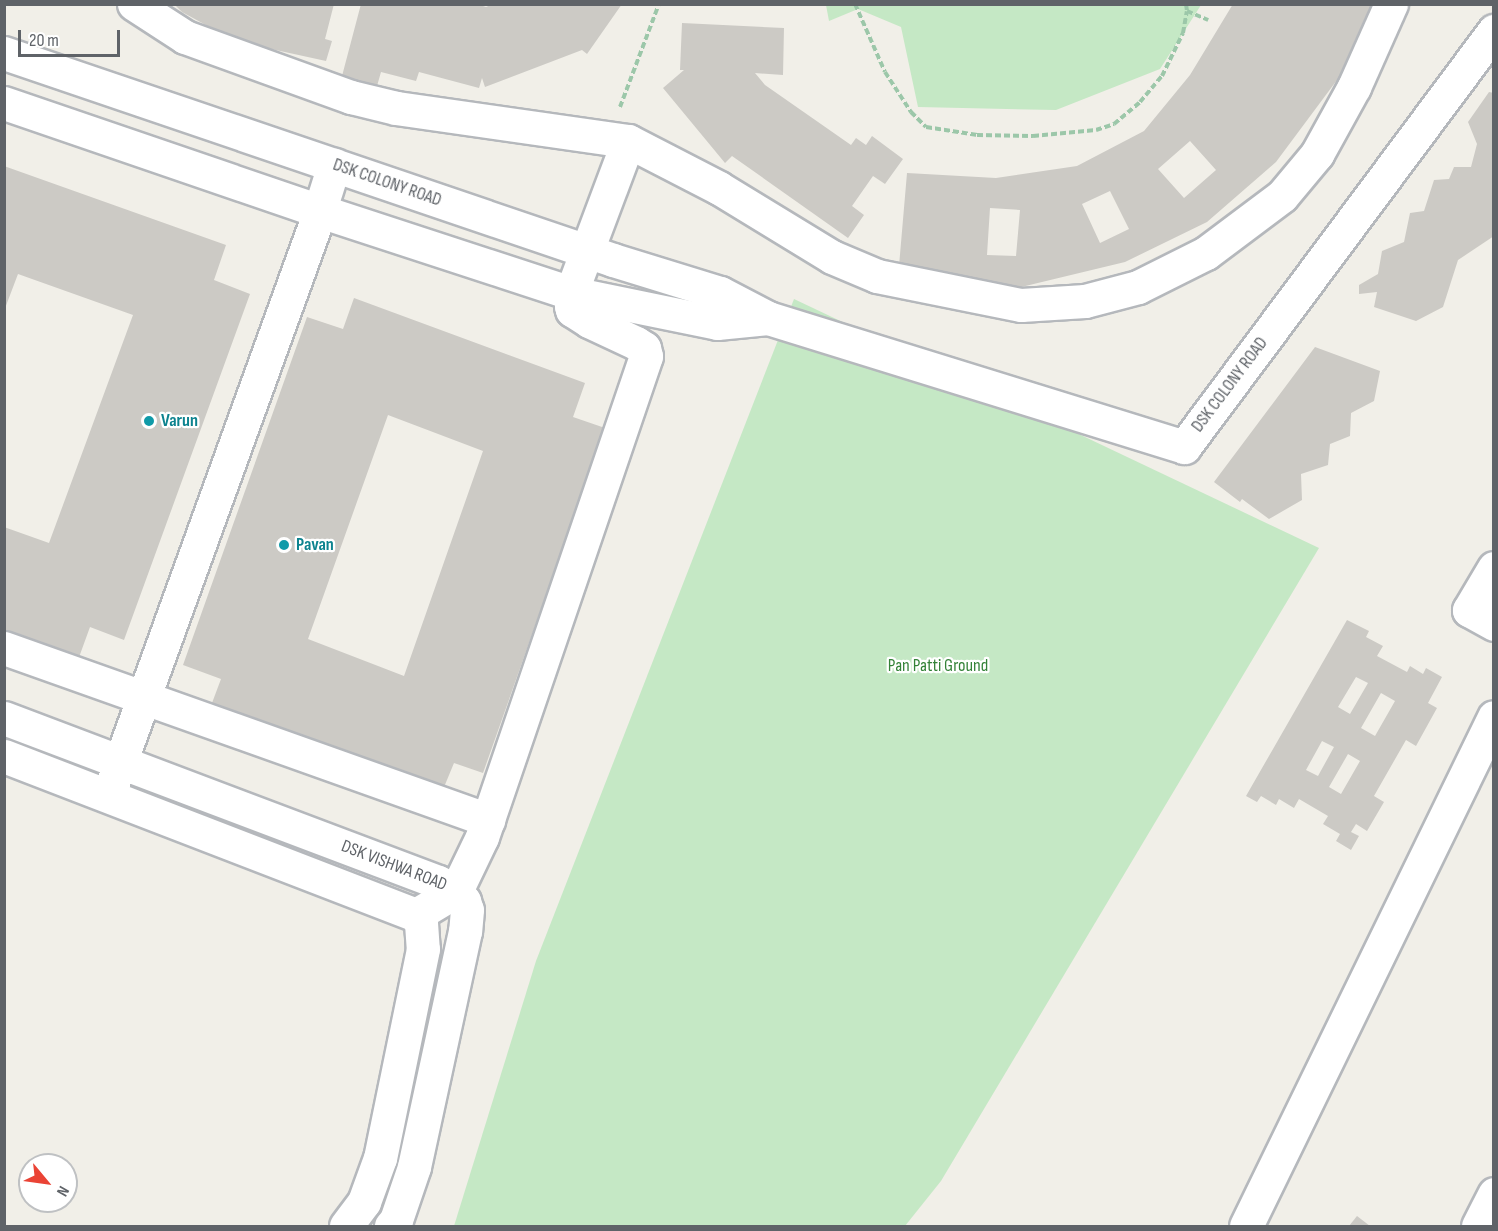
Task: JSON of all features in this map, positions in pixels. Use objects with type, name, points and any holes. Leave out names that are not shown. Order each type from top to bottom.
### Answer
[{"type":"street","points":[[134,4],[185,38],[351,97],[396,108],[618,140],[719,188],[832,257],[877,276],[1021,305],[1085,301],[1138,287],[1206,253],[1282,196],[1317,154],[1354,87],[1391,4]]},
{"type":"street","name":"DSK COLONY ROAD","points":[[4,53],[587,251],[720,292],[768,318],[1184,447],[1494,31]]},
{"type":"street","name":"DSK COLONY ROAD","points":[[4,103],[320,211],[572,292],[717,323],[768,318]]},
{"type":"street","points":[[346,1227],[364,1202],[380,1158],[423,949],[421,923],[416,915],[456,891],[488,820],[646,356],[644,348],[636,343],[572,310],[572,292],[587,251],[618,140]]},
{"type":"street","points":[[108,795],[320,211],[334,165]]},
{"type":"street","points":[[1494,568],[1469,610],[1494,624]]},
{"type":"street","points":[[4,648],[488,820]]},
{"type":"street","points":[[1246,1227],[1494,717]]},
{"type":"street","name":"DSK VISHWA ROAD","points":[[4,718],[456,891],[467,910],[465,931],[414,1167],[396,1220],[391,1227]]},
{"type":"street","name":"DSK VISHWA ROAD","points":[[4,756],[416,915]]},
{"type":"street","points":[[423,949],[465,931]]},
{"type":"street","points":[[1478,1227],[1494,1194]]},
{"type":"path","points":[[618,140],[659,4]]},
{"type":"path","points":[[855,4],[885,72],[911,112],[926,127],[977,135],[1033,136],[1096,130],[1114,124],[1140,102],[1162,76],[1183,33],[1186,4]]},
{"type":"path","points":[[1187,11],[1208,20]]},
{"type":"green space","points":[[826,4],[1201,5],[1160,69],[1056,110],[918,107],[901,27],[858,9],[829,21]]},
{"type":"green space","name":"Pan Patti Ground","points":[[794,299],[1319,548],[941,1181],[905,1226],[454,1226],[536,961]]},
{"type":"building","points":[[174,4],[334,4],[325,39],[332,41],[326,61],[235,41],[182,12]]},
{"type":"building","points":[[361,4],[477,4],[486,7],[493,4],[622,4],[587,54],[582,50],[485,87],[482,78],[479,88],[419,72],[416,81],[381,72],[377,86],[342,76]]},
{"type":"building","points":[[1233,4],[1377,4],[1340,76],[1276,162],[1207,222],[1125,262],[1005,291],[899,266],[907,173],[996,178],[1077,166],[1144,131],[1190,75]],"holes":[[[1190,141],[1216,170],[1184,198],[1158,169]],[[1110,191],[1129,229],[1100,243],[1082,204]],[[990,208],[1020,210],[1016,256],[987,255]]]},
{"type":"building","points":[[682,23],[784,28],[783,75],[755,73],[765,85],[851,145],[856,138],[866,145],[872,136],[903,159],[885,184],[873,176],[852,206],[864,215],[848,238],[732,156],[725,163],[663,88],[684,70],[680,70]]},
{"type":"building","points":[[1489,92],[1494,93],[1494,236],[1458,260],[1443,307],[1416,321],[1374,307],[1377,292],[1359,294],[1359,285],[1378,274],[1382,251],[1404,242],[1410,213],[1424,211],[1434,180],[1449,179],[1454,167],[1471,167],[1477,144],[1468,122]]},
{"type":"building","name":"Varun","points":[[4,166],[226,245],[214,280],[250,294],[124,640],[90,627],[78,660],[4,633],[4,527],[49,543],[133,315],[18,274],[4,311]]},
{"type":"building","name":"Pavan","points":[[354,298],[585,383],[573,417],[605,428],[483,773],[454,763],[442,792],[212,703],[221,679],[183,665],[307,317],[343,329]],"holes":[[[388,415],[483,451],[404,676],[308,639]]]},
{"type":"building","points":[[1315,347],[1380,371],[1374,401],[1351,413],[1350,436],[1330,444],[1328,465],[1301,474],[1302,500],[1269,519],[1242,499],[1240,502],[1214,482]]},
{"type":"building","points":[[1347,620],[1369,631],[1366,637],[1383,646],[1377,656],[1407,672],[1410,666],[1423,674],[1426,668],[1442,677],[1428,703],[1437,708],[1416,746],[1406,740],[1374,796],[1384,802],[1367,831],[1356,824],[1351,832],[1359,836],[1351,850],[1336,841],[1340,834],[1323,824],[1328,816],[1299,799],[1294,808],[1279,799],[1276,805],[1261,796],[1257,802],[1246,796]],"holes":[[[1356,677],[1368,683],[1350,714],[1338,707]],[[1381,693],[1395,701],[1375,736],[1361,728]],[[1322,741],[1334,747],[1318,776],[1306,770]],[[1348,754],[1360,761],[1341,794],[1329,787]]]},
{"type":"building","points":[[1357,1216],[1370,1226],[1349,1226]]},
{"type":"place","name":"Varun","points":[[149,421]]},
{"type":"place","name":"Pavan","points":[[284,545]]}]
